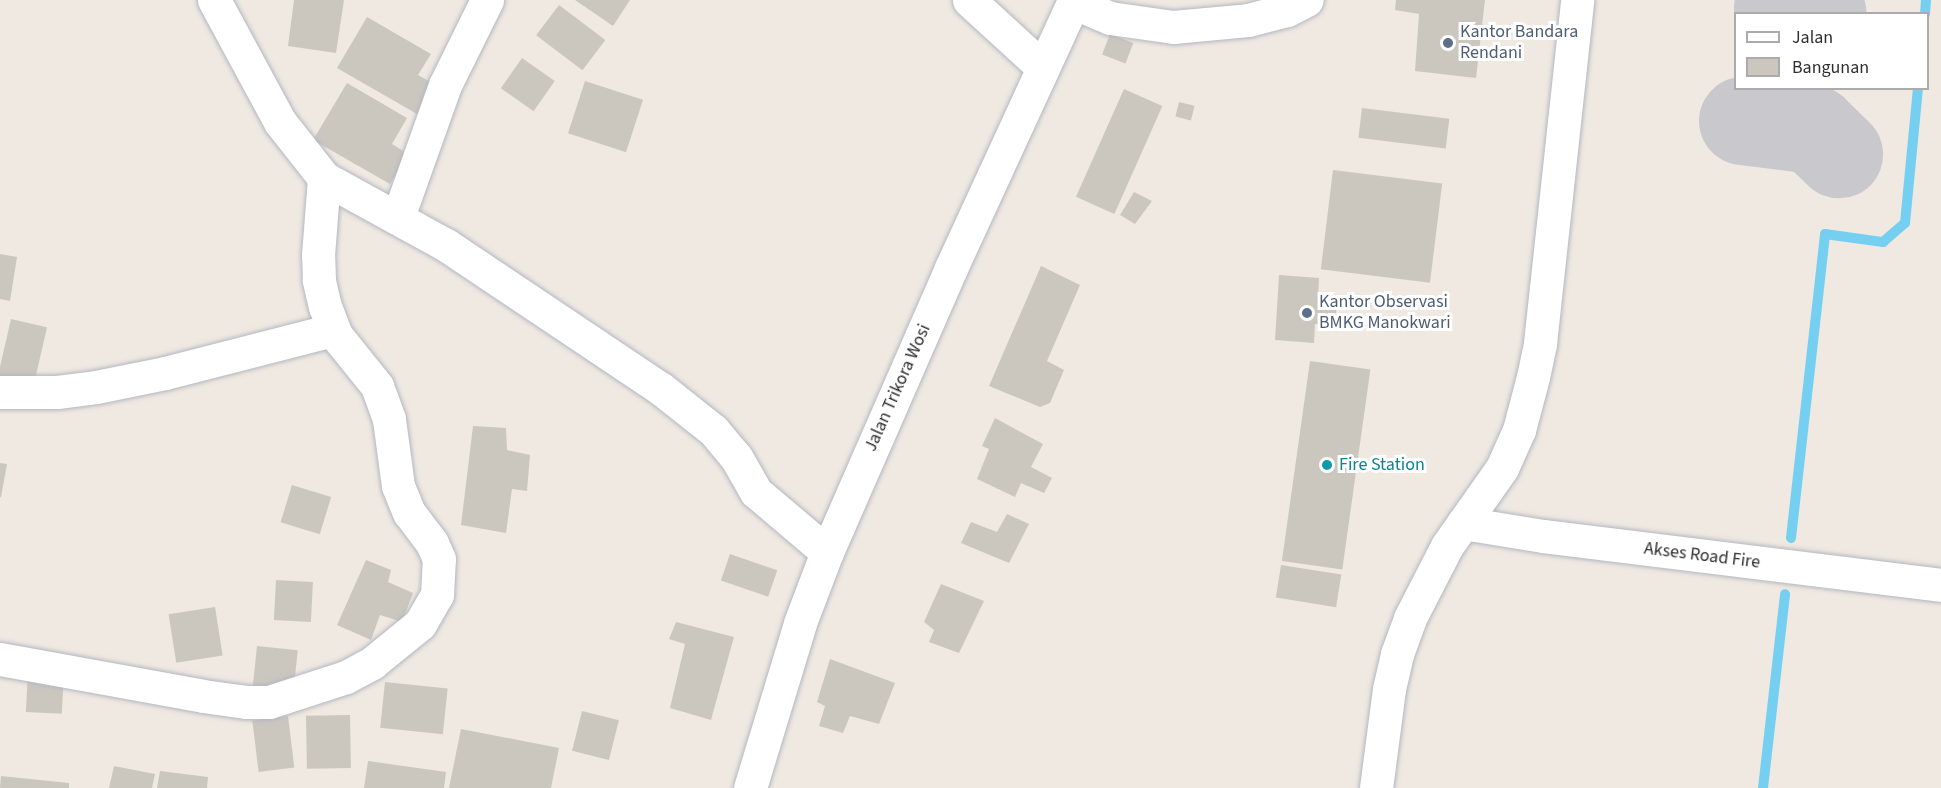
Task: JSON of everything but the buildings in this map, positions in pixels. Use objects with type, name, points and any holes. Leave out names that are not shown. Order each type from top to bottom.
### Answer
[{"type":"street","points":[[214,0],[280,122],[324,177],[446,245],[660,388],[714,431],[736,457],[756,492],[827,552]]},
{"type":"street","points":[[398,217],[445,85],[487,0]]},
{"type":"street","points":[[969,0],[1042,67]]},
{"type":"street","points":[[1074,1],[1110,18],[1173,27],[1248,20],[1287,10],[1307,0]]},
{"type":"street","points":[[1376,788],[1389,689],[1397,654],[1421,591],[1463,523],[1502,468],[1519,430],[1533,377],[1540,343],[1577,0]]},
{"type":"street","name":"Jalan Trikora Wosi","points":[[750,788],[800,623],[827,552],[951,268],[1008,149],[1042,67],[1074,1]]},
{"type":"street","points":[[0,659],[203,696],[269,702],[346,677],[386,653],[420,624],[437,595],[439,559],[432,543],[409,513],[398,486],[389,419],[377,386],[333,330],[319,280],[319,234],[324,177]]},
{"type":"street","points":[[0,393],[57,392],[96,387],[165,373],[333,330]]},
{"type":"street","name":"Akses Road Fire","points":[[1463,523],[1543,536],[1941,585]]},
{"type":"waterway","points":[[1925,12],[1926,0]]},
{"type":"waterway","points":[[1791,538],[1825,234],[1883,242],[1905,223],[1918,90]]},
{"type":"waterway","points":[[1763,788],[1785,594]]},
{"type":"taxiway","points":[[1778,8],[1808,12]]},
{"type":"taxiway","points":[[1743,121],[1814,130],[1839,154]]},
{"type":"place","name":"Kantor Bandara Rendani","points":[[1448,43]]},
{"type":"place","name":"Kantor Observasi BMKG Manokwari","points":[[1307,313]]},
{"type":"place","name":"Fire Station","points":[[1327,465]]}]
